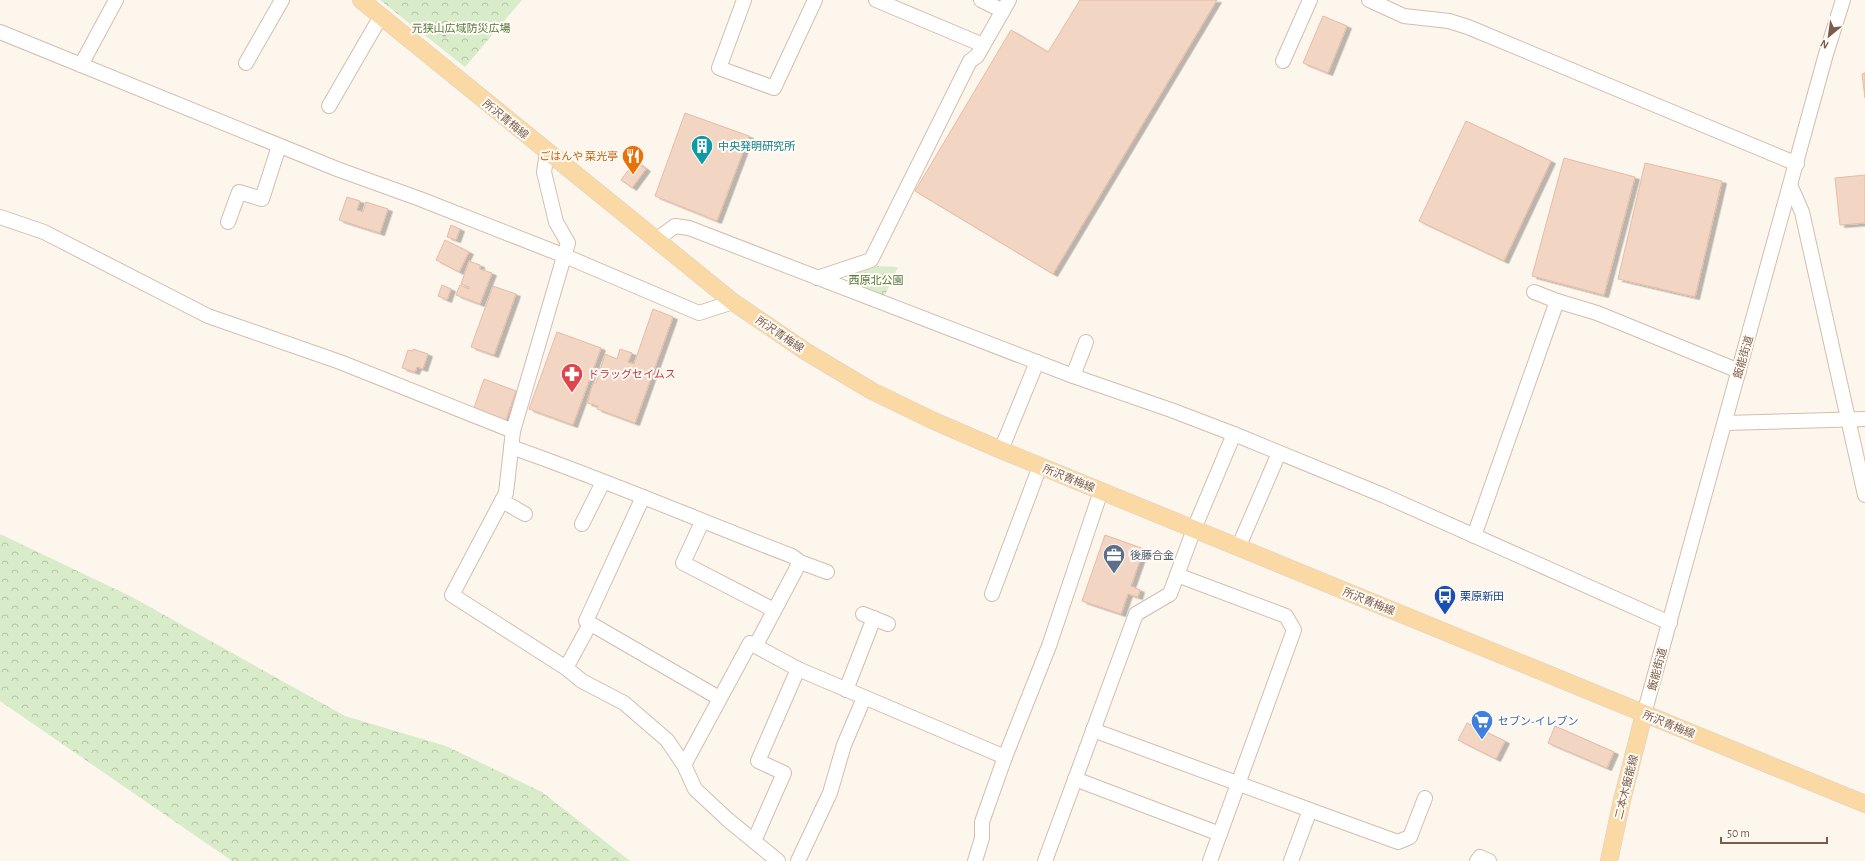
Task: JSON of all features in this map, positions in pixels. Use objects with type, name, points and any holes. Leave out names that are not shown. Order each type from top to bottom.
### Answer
[{"type":"main road","name":"所沢青梅線","points":[[361,0],[733,302],[805,351],[872,391],[934,421],[1001,450],[1865,804]]},
{"type":"main road","name":"二本木飯能線","points":[[1609,861],[1622,800],[1644,714]]},
{"type":"street","points":[[82,65],[116,0]]},
{"type":"street","points":[[246,63],[282,0]]},
{"type":"street","points":[[744,0],[719,68],[774,88],[815,0]]},
{"type":"street","points":[[876,0],[983,45]]},
{"type":"street","points":[[817,278],[871,260],[970,61],[977,56],[1006,5],[981,0]]},
{"type":"street","points":[[1283,61],[1310,0]]},
{"type":"street","points":[[1370,0],[1404,16],[1448,21],[1468,27],[1797,164]]},
{"type":"street","name":"飯能街道","points":[[1644,714],[1791,187],[1826,54],[1843,0]]},
{"type":"street","points":[[329,106],[381,16]]},
{"type":"street","points":[[0,32],[279,146],[565,256],[699,313],[733,302]]},
{"type":"street","points":[[228,222],[239,192],[262,199],[279,146]]},
{"type":"street","points":[[547,152],[544,172],[556,222],[568,243],[513,431],[506,493],[452,595],[566,668],[582,681],[624,703],[667,740],[684,765],[695,789],[726,819],[778,861]]},
{"type":"street","points":[[1791,187],[1802,212],[1865,495]]},
{"type":"street","points":[[0,217],[44,232],[208,316],[340,362],[513,431]]},
{"type":"street","points":[[656,240],[675,226],[689,228],[1073,376],[1234,434],[1384,496],[1670,623]]},
{"type":"street","points":[[1534,292],[1557,301],[1597,313],[1739,371]]},
{"type":"street","points":[[1474,536],[1557,301]]},
{"type":"street","points":[[1073,376],[1086,342]]},
{"type":"street","points":[[1001,450],[1037,362]]},
{"type":"street","points":[[1725,423],[1865,419]]},
{"type":"street","points":[[1045,861],[1136,614],[1170,594],[1194,529],[1234,434]]},
{"type":"street","points":[[511,447],[566,466],[702,522],[792,556],[800,562],[827,572]]},
{"type":"street","points":[[1238,548],[1279,453]]},
{"type":"street","points":[[992,594],[1040,466]]},
{"type":"street","points":[[582,524],[603,482]]},
{"type":"street","points":[[975,861],[982,838],[982,822],[1005,757],[1049,646],[1102,491]]},
{"type":"street","points":[[643,497],[586,622],[719,698]]},
{"type":"street","points":[[502,501],[525,514]]},
{"type":"street","points":[[702,522],[683,563],[774,610]]},
{"type":"street","points":[[756,645],[800,562]]},
{"type":"street","points":[[1177,575],[1286,616],[1294,630],[1210,861]]},
{"type":"street","points":[[846,690],[869,616],[888,624]]},
{"type":"street","points":[[566,668],[590,624]]},
{"type":"street","points":[[684,765],[750,643],[798,669],[1005,757]]},
{"type":"street","points":[[754,841],[784,773],[758,761],[798,669]]},
{"type":"street","points":[[798,861],[830,794],[844,745],[864,698]]},
{"type":"street","points":[[1093,730],[1398,842],[1410,837],[1425,798]]},
{"type":"street","points":[[1075,779],[1220,834]]},
{"type":"street","points":[[1291,861],[1310,810]]},
{"type":"street","points":[[1477,861],[1480,857],[1489,861]]},
{"type":"green space","name":"元狭山広域防災広場","points":[[380,0],[522,0],[465,67]]},
{"type":"green space","name":"西原北公園","points":[[874,266],[898,267],[884,297],[848,284],[848,272]]},
{"type":"green space","points":[[0,534],[132,597],[345,716],[446,746],[542,792],[630,861],[232,861],[0,701]]},
{"type":"building","points":[[1080,0],[1217,0],[1053,274],[915,191],[1011,30],[1048,52]]},
{"type":"building","points":[[1323,16],[1347,26],[1328,73],[1303,63]]},
{"type":"building","points":[[437,21],[445,27],[440,34],[432,28]]},
{"type":"building","points":[[1865,73],[1865,98],[1862,74]]},
{"type":"building","name":"中央発明研究所","points":[[685,113],[749,136],[717,221],[655,196]]},
{"type":"building","points":[[1466,121],[1551,161],[1504,261],[1419,221]]},
{"type":"building","points":[[1564,158],[1635,177],[1604,295],[1532,276]]},
{"type":"building","points":[[635,161],[646,169],[632,188],[621,180]]},
{"type":"building","points":[[1645,163],[1722,181],[1695,297],[1618,279]]},
{"type":"building","points":[[1865,175],[1865,223],[1840,225],[1835,178]]},
{"type":"building","points":[[347,197],[360,201],[357,210],[363,212],[366,202],[388,209],[380,233],[339,220]]},
{"type":"building","points":[[451,225],[460,229],[456,240],[447,237]]},
{"type":"building","points":[[445,240],[469,252],[459,272],[436,260]]},
{"type":"building","points":[[469,261],[480,265],[480,269],[492,273],[480,304],[456,295],[460,285],[469,289],[469,287],[461,284]]},
{"type":"building","points":[[442,285],[451,289],[447,300],[438,296]]},
{"type":"building","points":[[493,286],[516,294],[494,355],[471,347]]},
{"type":"building","points":[[653,309],[673,317],[635,423],[597,409],[598,406],[587,403],[593,383],[596,383],[605,354],[617,359],[620,349],[632,353],[628,362],[634,364]]},
{"type":"building","points":[[557,332],[601,348],[573,425],[529,409]]},
{"type":"building","points":[[413,349],[428,354],[423,369],[417,367],[415,372],[402,368],[408,350],[413,351]]},
{"type":"building","points":[[484,379],[516,391],[506,420],[474,408]]},
{"type":"building","points":[[1105,535],[1144,549],[1131,586],[1140,590],[1138,597],[1128,594],[1121,614],[1082,601]]},
{"type":"building","name":"セブン-イレブン","points":[[1467,723],[1505,741],[1496,759],[1458,740]]},
{"type":"building","points":[[1555,726],[1614,752],[1607,768],[1548,743]]},
{"type":"place","name":"中央発明研究所","points":[[702,166]]},
{"type":"place","name":"ごはんや 菜光亭","points":[[633,176]]},
{"type":"place","name":"ドラッグセイムス","points":[[572,394]]},
{"type":"place","name":"後藤合金","points":[[1114,574]]},
{"type":"place","name":"栗原新田","points":[[1445,616]]},
{"type":"place","name":"セブン-イレブン","points":[[1482,740]]}]
